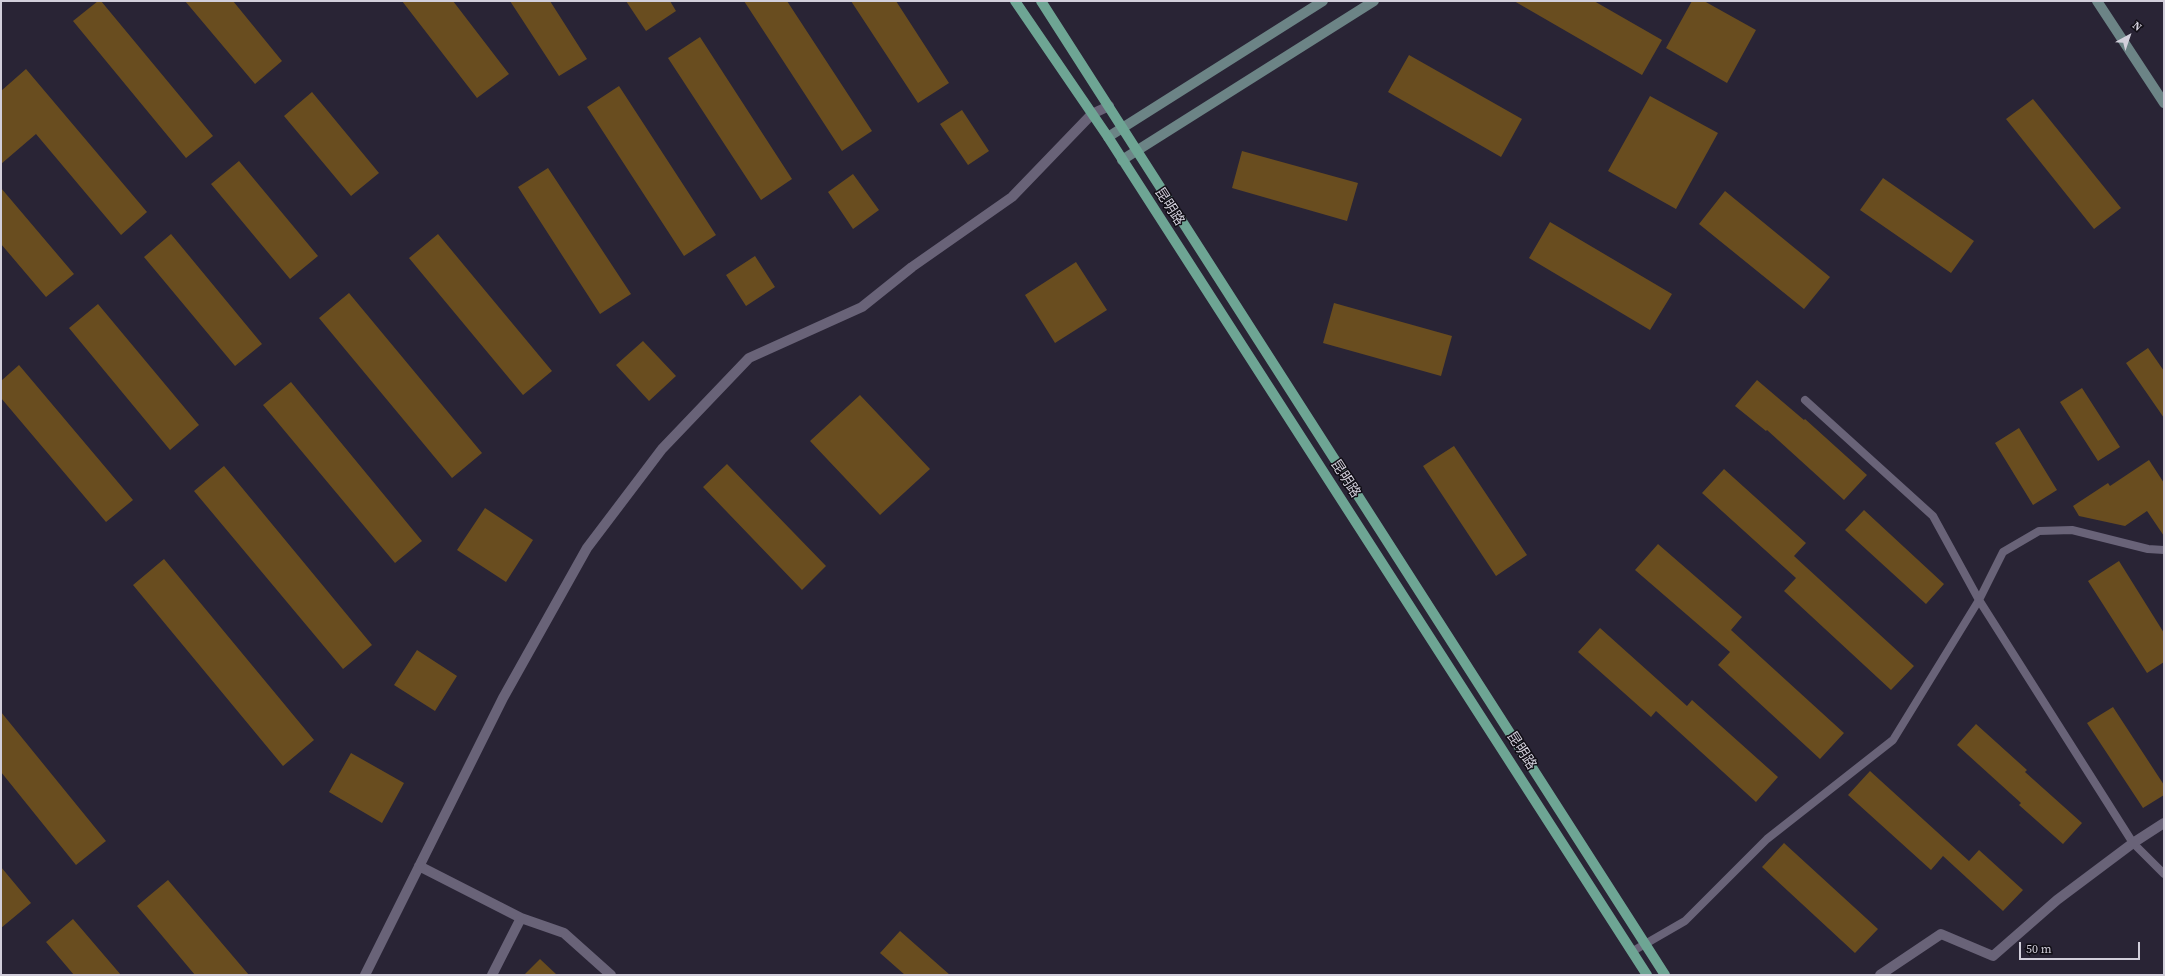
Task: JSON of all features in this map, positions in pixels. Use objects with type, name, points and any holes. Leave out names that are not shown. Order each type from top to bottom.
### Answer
[{"type":"main road","name":"昆明路","points":[[1016,1],[1108,137],[1633,951],[1647,975]]},
{"type":"main road","name":"昆明路","points":[[1041,1],[1665,975]]},
{"type":"main road","points":[[1108,137],[1322,1]]},
{"type":"main road","points":[[1122,160],[1374,1]]},
{"type":"main road","points":[[2097,1],[2164,103]]},
{"type":"street","points":[[365,975],[503,698],[587,548],[662,449],[750,358],[862,307],[912,267],[1012,197],[1092,114],[1109,106]]},
{"type":"street","points":[[1880,975],[1941,934],[1993,956],[2057,900],[2132,843],[2164,822]]},
{"type":"street","points":[[418,866],[521,918],[564,933],[611,975]]},
{"type":"street","points":[[492,975],[521,918]]},
{"type":"lane","points":[[1805,400],[1933,516],[1979,600],[2132,843],[2164,874]]},
{"type":"lane","points":[[1633,951],[1685,921],[1767,839],[1893,740],[1979,600],[2004,552],[2039,531],[2072,530],[2148,549],[2164,550]]},
{"type":"building","points":[[98,1],[101,1],[213,136],[186,158],[73,21]]},
{"type":"building","points":[[185,1],[233,1],[282,61],[255,84]]},
{"type":"building","points":[[402,1],[453,1],[509,74],[477,98]]},
{"type":"building","points":[[510,1],[550,1],[587,59],[559,76]]},
{"type":"building","points":[[626,1],[670,1],[676,11],[646,31]]},
{"type":"building","points":[[744,1],[787,1],[872,131],[842,151]]},
{"type":"building","points":[[851,1],[896,1],[949,83],[918,103]]},
{"type":"building","points":[[1514,1],[1594,1],[1662,40],[1642,75]]},
{"type":"building","points":[[1692,1],[1704,1],[1756,30],[1727,83],[1666,48]]},
{"type":"building","points":[[700,37],[792,179],[761,200],[668,58]]},
{"type":"building","points":[[1409,55],[1522,119],[1501,157],[1388,92]]},
{"type":"building","points":[[26,69],[147,212],[121,235],[36,134],[1,164],[1,91]]},
{"type":"building","points":[[619,86],[716,235],[684,256],[587,107]]},
{"type":"building","points":[[312,92],[379,173],[351,196],[284,116]]},
{"type":"building","points":[[1650,96],[1718,133],[1676,209],[1608,171]]},
{"type":"building","points":[[2033,99],[2121,208],[2094,229],[2006,119]]},
{"type":"building","points":[[962,110],[989,151],[968,165],[940,124]]},
{"type":"building","points":[[1242,151],[1358,183],[1347,221],[1232,188]]},
{"type":"building","points":[[239,161],[318,256],[290,279],[211,184]]},
{"type":"building","points":[[548,168],[631,294],[600,314],[518,187]]},
{"type":"building","points":[[853,174],[879,210],[853,229],[828,192]]},
{"type":"building","points":[[1883,178],[1974,241],[1951,273],[1860,210]]},
{"type":"building","points":[[1,188],[74,274],[46,297],[1,244]]},
{"type":"building","points":[[1725,191],[1830,277],[1804,309],[1699,224]]},
{"type":"building","points":[[1550,222],[1672,294],[1650,330],[1529,258]]},
{"type":"building","points":[[171,234],[262,344],[235,366],[144,257]]},
{"type":"building","points":[[438,234],[552,371],[523,395],[409,258]]},
{"type":"building","points":[[755,256],[775,287],[746,306],[726,275]]},
{"type":"building","points":[[1076,262],[1107,310],[1055,343],[1025,295]]},
{"type":"building","points":[[349,293],[482,453],[452,478],[319,318]]},
{"type":"building","points":[[1334,303],[1452,336],[1441,376],[1323,343]]},
{"type":"building","points":[[98,304],[199,425],[170,450],[69,328]]},
{"type":"building","points":[[643,341],[676,376],[649,401],[616,365]]},
{"type":"building","points":[[2148,348],[2164,371],[2164,418],[2126,363]]},
{"type":"building","points":[[19,365],[133,500],[106,522],[1,398],[1,381]]},
{"type":"building","points":[[1757,380],[1804,420],[1805,419],[1867,475],[1844,500],[1767,430],[1766,431],[1735,406]]},
{"type":"building","points":[[291,382],[422,541],[395,563],[263,405]]},
{"type":"building","points":[[2082,388],[2120,447],[2098,461],[2060,402]]},
{"type":"building","points":[[860,395],[930,469],[880,515],[810,441]]},
{"type":"building","points":[[2019,428],[2057,490],[2033,505],[1995,443]]},
{"type":"building","points":[[1454,446],[1527,555],[1496,576],[1423,466]]},
{"type":"building","points":[[2149,460],[2164,483],[2164,536],[2147,511],[2125,526],[2079,516],[2073,506],[2108,483],[2110,486]]},
{"type":"building","points":[[727,464],[826,566],[802,590],[703,487]]},
{"type":"building","points":[[224,466],[372,645],[343,669],[194,491]]},
{"type":"building","points":[[1724,469],[1806,543],[1794,556],[1914,666],[1891,690],[1784,591],[1796,578],[1702,493]]},
{"type":"building","points":[[485,508],[533,540],[506,582],[457,550]]},
{"type":"building","points":[[1864,510],[1944,584],[1926,604],[1845,530]]},
{"type":"building","points":[[1658,544],[1742,617],[1731,630],[1844,733],[1820,759],[1718,665],[1730,652],[1635,570]]},
{"type":"building","points":[[164,559],[314,740],[283,766],[133,585]]},
{"type":"building","points":[[2119,561],[2164,633],[2164,662],[2147,673],[2088,581]]},
{"type":"building","points":[[1600,628],[1687,706],[1692,700],[1778,777],[1756,802],[1656,711],[1651,717],[1578,652]]},
{"type":"building","points":[[417,650],[457,676],[435,711],[394,685]]},
{"type":"building","points":[[2113,707],[2164,785],[2164,795],[2143,808],[2087,723]]},
{"type":"building","points":[[1,712],[106,841],[76,865],[1,772]]},
{"type":"building","points":[[1976,724],[2027,770],[2025,772],[2082,823],[2063,844],[2019,805],[2021,803],[1957,745]]},
{"type":"building","points":[[351,753],[404,783],[382,823],[329,792]]},
{"type":"building","points":[[1870,771],[1969,861],[1979,850],[2023,890],[2003,911],[1943,856],[1931,870],[1848,795]]},
{"type":"building","points":[[1784,843],[1878,929],[1855,953],[1762,867]]},
{"type":"building","points":[[1,867],[31,903],[1,928]]},
{"type":"building","points":[[168,880],[249,975],[195,975],[137,906]]},
{"type":"building","points":[[73,919],[121,975],[74,975],[46,942]]},
{"type":"building","points":[[900,931],[950,975],[905,975],[880,953]]},
{"type":"building","points":[[540,959],[557,975],[524,975]]}]
